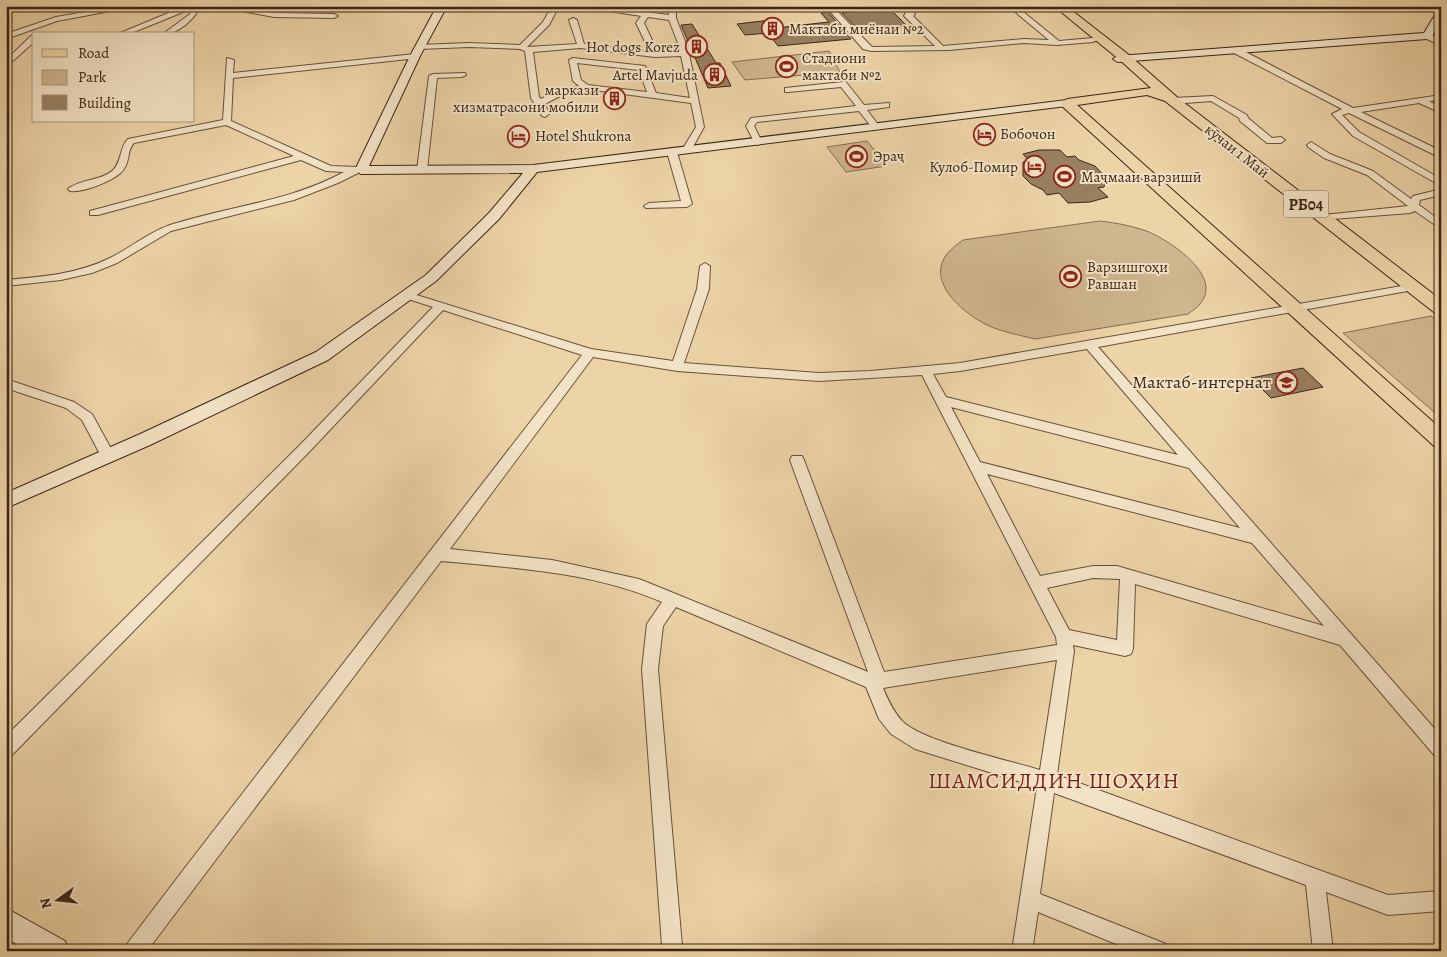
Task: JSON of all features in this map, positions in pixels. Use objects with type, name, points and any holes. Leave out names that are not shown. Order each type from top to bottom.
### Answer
[{"type":"main road","name":"РБ04","points":[[1050,6],[1093,40],[1121,58]]},
{"type":"main road","name":"РБ04","points":[[1059,6],[1121,58],[1145,83],[1172,100]]},
{"type":"main road","points":[[1066,103],[1150,87]]},
{"type":"main road","name":"кӯчаи 1 Май","points":[[1172,100],[1441,309]]},
{"type":"main road","points":[[1066,103],[1441,442]]},
{"type":"street","points":[[6,8],[10,6]]},
{"type":"street","points":[[6,38],[56,19],[134,6]]},
{"type":"street","points":[[127,32],[192,6]]},
{"type":"street","points":[[170,32],[194,15],[198,6]]},
{"type":"street","points":[[218,6],[274,15],[334,16]]},
{"type":"street","points":[[6,283],[42,280],[92,269],[112,261],[162,230],[277,202],[338,182],[358,170],[442,6]]},
{"type":"street","points":[[580,6],[672,18]]},
{"type":"street","points":[[673,6],[672,18],[685,53],[700,126],[687,150]]},
{"type":"street","points":[[868,6],[833,10],[866,47],[871,49],[941,48],[1024,40],[1057,44],[1093,40]]},
{"type":"street","points":[[904,6],[912,14],[907,14],[941,48]]},
{"type":"street","points":[[1011,6],[1057,44]]},
{"type":"street","points":[[1415,6],[1441,12],[1427,35]]},
{"type":"street","points":[[545,114],[540,103],[535,98],[526,49],[559,7]]},
{"type":"street","points":[[646,15],[640,23],[655,55]]},
{"type":"street","points":[[41,32],[56,19]]},
{"type":"street","points":[[573,20],[581,43],[580,46]]},
{"type":"street","points":[[1121,58],[1237,51],[1441,33]]},
{"type":"street","points":[[1427,35],[1441,43]]},
{"type":"street","points":[[6,65],[32,40]]},
{"type":"street","points":[[230,76],[469,45],[526,49],[580,46],[655,55],[685,53]]},
{"type":"street","points":[[1237,51],[1350,111],[1441,155]]},
{"type":"street","points":[[227,122],[230,60]]},
{"type":"street","points":[[652,95],[642,68],[573,60],[576,81],[586,86],[694,101]]},
{"type":"street","points":[[422,170],[433,76],[462,75]]},
{"type":"street","points":[[788,90],[843,84],[876,127]]},
{"type":"street","points":[[540,103],[555,95],[586,86]]},
{"type":"street","points":[[1441,97],[1336,114],[1356,134],[1441,183]]},
{"type":"street","points":[[1172,100],[1213,98],[1244,117],[1243,119],[1270,141],[1281,140]]},
{"type":"street","points":[[1420,100],[1441,111]]},
{"type":"street","points":[[73,189],[108,178],[117,171],[122,164],[126,144],[131,140],[227,122],[300,158],[329,169],[533,169],[1066,103]]},
{"type":"street","points":[[758,142],[750,126],[754,120],[886,105]]},
{"type":"street","points":[[1311,145],[1327,156],[1370,173],[1413,207],[1441,226]]},
{"type":"street","points":[[649,206],[686,204],[672,152]]},
{"type":"street","points":[[94,213],[300,158]]},
{"type":"street","points":[[6,500],[108,456],[322,356],[430,278],[494,216],[533,169]]},
{"type":"street","points":[[1324,218],[1410,210],[1416,198],[1441,192]]},
{"type":"street","points":[[677,367],[703,289],[705,266]]},
{"type":"street","points":[[406,295],[590,353],[677,367],[820,377],[926,371],[1294,310],[1413,287]]},
{"type":"street","points":[[6,749],[298,456],[441,306]]},
{"type":"street","points":[[1090,345],[1441,750]]},
{"type":"street","points":[[134,951],[590,353]]},
{"type":"street","points":[[926,371],[1037,583],[1065,644],[1024,947]]},
{"type":"street","points":[[6,383],[70,405],[86,417],[108,456]]},
{"type":"street","points":[[941,400],[1192,464]]},
{"type":"street","points":[[798,460],[875,681],[884,713],[897,728],[921,743],[1047,781],[1388,905],[1441,901]]},
{"type":"street","points":[[976,466],[1257,538]]},
{"type":"street","points":[[437,554],[552,566],[639,585],[875,681],[1065,644],[1125,649],[1128,575]]},
{"type":"street","points":[[1037,583],[1104,570],[1128,575],[1344,639]]},
{"type":"street","points":[[670,951],[672,946],[650,669],[655,624],[673,599]]},
{"type":"street","points":[[1315,878],[1323,951]]},
{"type":"street","points":[[1029,899],[1159,951]]},
{"type":"street","points":[[6,922],[55,951]]},
{"type":"green space","name":"Стадиони мактаби №2","points":[[829,51],[840,72],[745,80],[732,62]]},
{"type":"green space","name":"Эраҷ","points":[[867,141],[887,166],[846,172],[827,147]]},
{"type":"green space","points":[[1100,221],[1125,225],[1149,232],[1181,251],[1200,271],[1205,282],[1206,293],[1199,305],[1188,314],[1035,339],[999,330],[979,321],[954,300],[942,282],[943,259],[963,240]]},
{"type":"green space","points":[[1431,316],[1441,323],[1441,418],[1343,333]]},
{"type":"building","points":[[888,7],[907,26],[862,34],[842,13]]},
{"type":"building","name":"Мактаби миёнаи №2","points":[[828,12],[851,39],[778,46],[768,33],[745,35],[737,24],[771,20],[776,28],[829,22],[821,13]]},
{"type":"building","points":[[692,24],[716,63],[720,63],[731,86],[708,88],[681,25]]},
{"type":"building","name":"Маҷмааи варзишӣ","points":[[1039,150],[1060,150],[1067,157],[1075,156],[1079,160],[1095,166],[1107,179],[1104,187],[1098,188],[1108,197],[1090,202],[1068,203],[1059,193],[1047,195],[1023,176],[1023,162],[1029,161],[1023,154]]},
{"type":"building","name":"Мактаб-интернат","points":[[1303,368],[1323,387],[1271,398],[1251,378]]},
{"type":"place","name":"Мактаби миёнаи №2","points":[[773,29]]},
{"type":"place","name":"Hot dogs Korez","points":[[696,47]]},
{"type":"place","name":"Стадиони мактаби №2","points":[[786,67]]},
{"type":"place","name":"Artel Mavjuda","points":[[714,75]]},
{"type":"place","name":"маркази хизматрасони мобили","points":[[615,99]]},
{"type":"place","name":"Бобочон","points":[[984,134]]},
{"type":"place","name":"Hotel Shukrona","points":[[519,136]]},
{"type":"place","name":"Эраҷ","points":[[857,156]]},
{"type":"place","name":"Кулоб-Помир","points":[[1034,167]]},
{"type":"place","name":"Маҷмааи варзишӣ","points":[[1065,177]]},
{"type":"place","name":"Варзишгоҳи Равшан","points":[[1071,276]]},
{"type":"place","name":"Мактаб-интернат","points":[[1287,382]]},
{"type":"district","name":"ШАМСИДДИН ШОҲИН","points":[[1054,780]]}]
